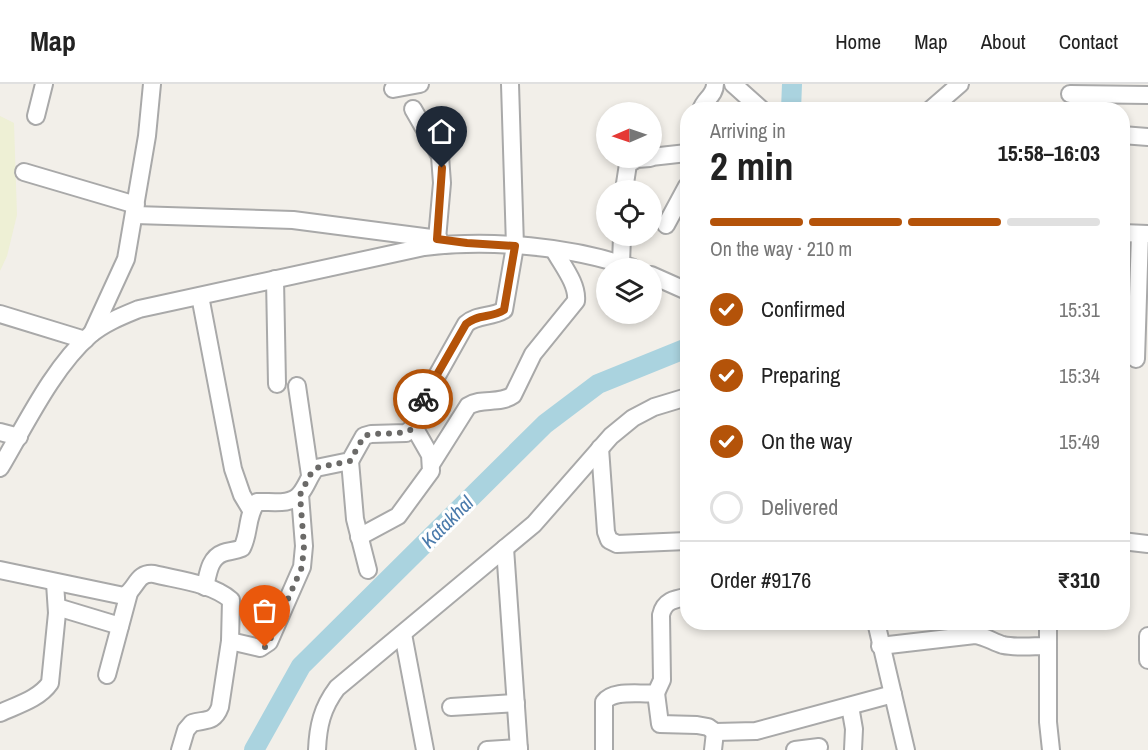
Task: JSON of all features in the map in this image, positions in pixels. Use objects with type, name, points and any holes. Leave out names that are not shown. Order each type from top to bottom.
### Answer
[{"type":"street","points":[[36,116],[45,84]]},
{"type":"street","points":[[88,337],[126,259],[147,136],[152,84]]},
{"type":"street","points":[[393,89],[420,84]]},
{"type":"street","points":[[368,570],[353,502],[350,461],[364,436],[406,433],[414,427],[424,397],[466,324],[472,318],[498,314],[504,310],[515,246],[510,84]]},
{"type":"street","points":[[732,84],[753,102]]},
{"type":"street","points":[[706,102],[717,85]]},
{"type":"street","points":[[939,102],[954,86]]},
{"type":"street","points":[[1070,96],[1148,95]]},
{"type":"street","points":[[413,108],[440,156],[442,183],[437,239]]},
{"type":"street","points":[[1130,136],[1148,137]]},
{"type":"street","points":[[662,156],[680,154]]},
{"type":"street","points":[[24,172],[136,210],[293,220],[467,243],[554,250],[600,258]]},
{"type":"street","points":[[666,225],[680,199]]},
{"type":"street","points":[[1135,359],[1144,234]]},
{"type":"street","points":[[0,468],[69,356],[88,337],[112,321],[139,309],[424,247],[467,243]]},
{"type":"street","points":[[359,537],[398,516],[431,471],[432,463],[468,406],[475,402],[500,400],[513,395],[533,354],[576,302],[577,294],[574,286],[554,250]]},
{"type":"street","points":[[276,279],[277,384]]},
{"type":"street","points":[[662,279],[680,288]]},
{"type":"street","points":[[200,296],[233,469],[251,510]]},
{"type":"street","points":[[0,314],[88,337]]},
{"type":"street","points":[[297,386],[310,475]]},
{"type":"street","points":[[317,750],[321,716],[337,688],[534,524],[611,435],[633,418],[654,407],[680,399]]},
{"type":"street","points":[[414,427],[425,444],[432,463]]},
{"type":"street","points":[[0,432],[19,436]]},
{"type":"street","points":[[600,448],[606,532],[609,540],[617,544],[680,542]]},
{"type":"street","points":[[205,587],[210,566],[215,558],[242,548],[251,510],[257,502],[293,500],[300,495],[316,468],[350,461]]},
{"type":"street","points":[[230,641],[260,648],[269,642],[302,567],[304,546],[300,495]]},
{"type":"street","points":[[1130,542],[1148,544]]},
{"type":"street","points":[[487,750],[519,749],[506,548]]},
{"type":"street","points":[[0,570],[118,595],[124,596],[129,593]]},
{"type":"street","points":[[106,675],[129,593],[138,578],[146,573],[205,587],[223,593],[231,600],[230,641],[223,695],[217,715],[210,720],[192,723],[186,730],[180,750]]},
{"type":"street","points":[[0,713],[45,691],[50,683],[57,607],[55,583]]},
{"type":"street","points":[[680,599],[669,601],[663,607],[661,615],[662,680],[656,693],[660,724],[698,725],[708,727],[715,732],[756,731],[893,694]]},
{"type":"street","points":[[57,607],[120,626]]},
{"type":"street","points":[[877,630],[906,750]]},
{"type":"street","points":[[1047,630],[1048,722],[1051,750]]},
{"type":"street","points":[[403,634],[425,750]]},
{"type":"street","points":[[880,646],[975,635],[984,636],[1008,646],[1048,646]]},
{"type":"street","points":[[1148,636],[1148,660]]},
{"type":"street","points":[[604,750],[604,702],[608,697],[615,694],[656,693]]},
{"type":"street","points":[[451,707],[516,703]]},
{"type":"street","points":[[850,706],[854,729],[853,750]]},
{"type":"street","points":[[713,750],[715,732]]},
{"type":"street","points":[[795,750],[819,747]]},
{"type":"green space","points":[[0,116],[14,123],[17,215],[7,256],[0,271]]},
{"type":"waterway","name":"Katakhal","points":[[791,102],[792,84]]},
{"type":"waterway","name":"Katakhal","points":[[254,750],[301,666],[545,424],[598,384],[680,351]]},
{"type":"way so far","points":[[265,647],[302,567],[304,546],[300,495],[310,475],[316,468],[324,465],[350,461],[364,436],[406,433],[414,427],[423,399]]},
{"type":"route","points":[[423,399],[466,324],[472,318],[498,314],[504,310],[515,246],[437,239],[442,168]]}]
